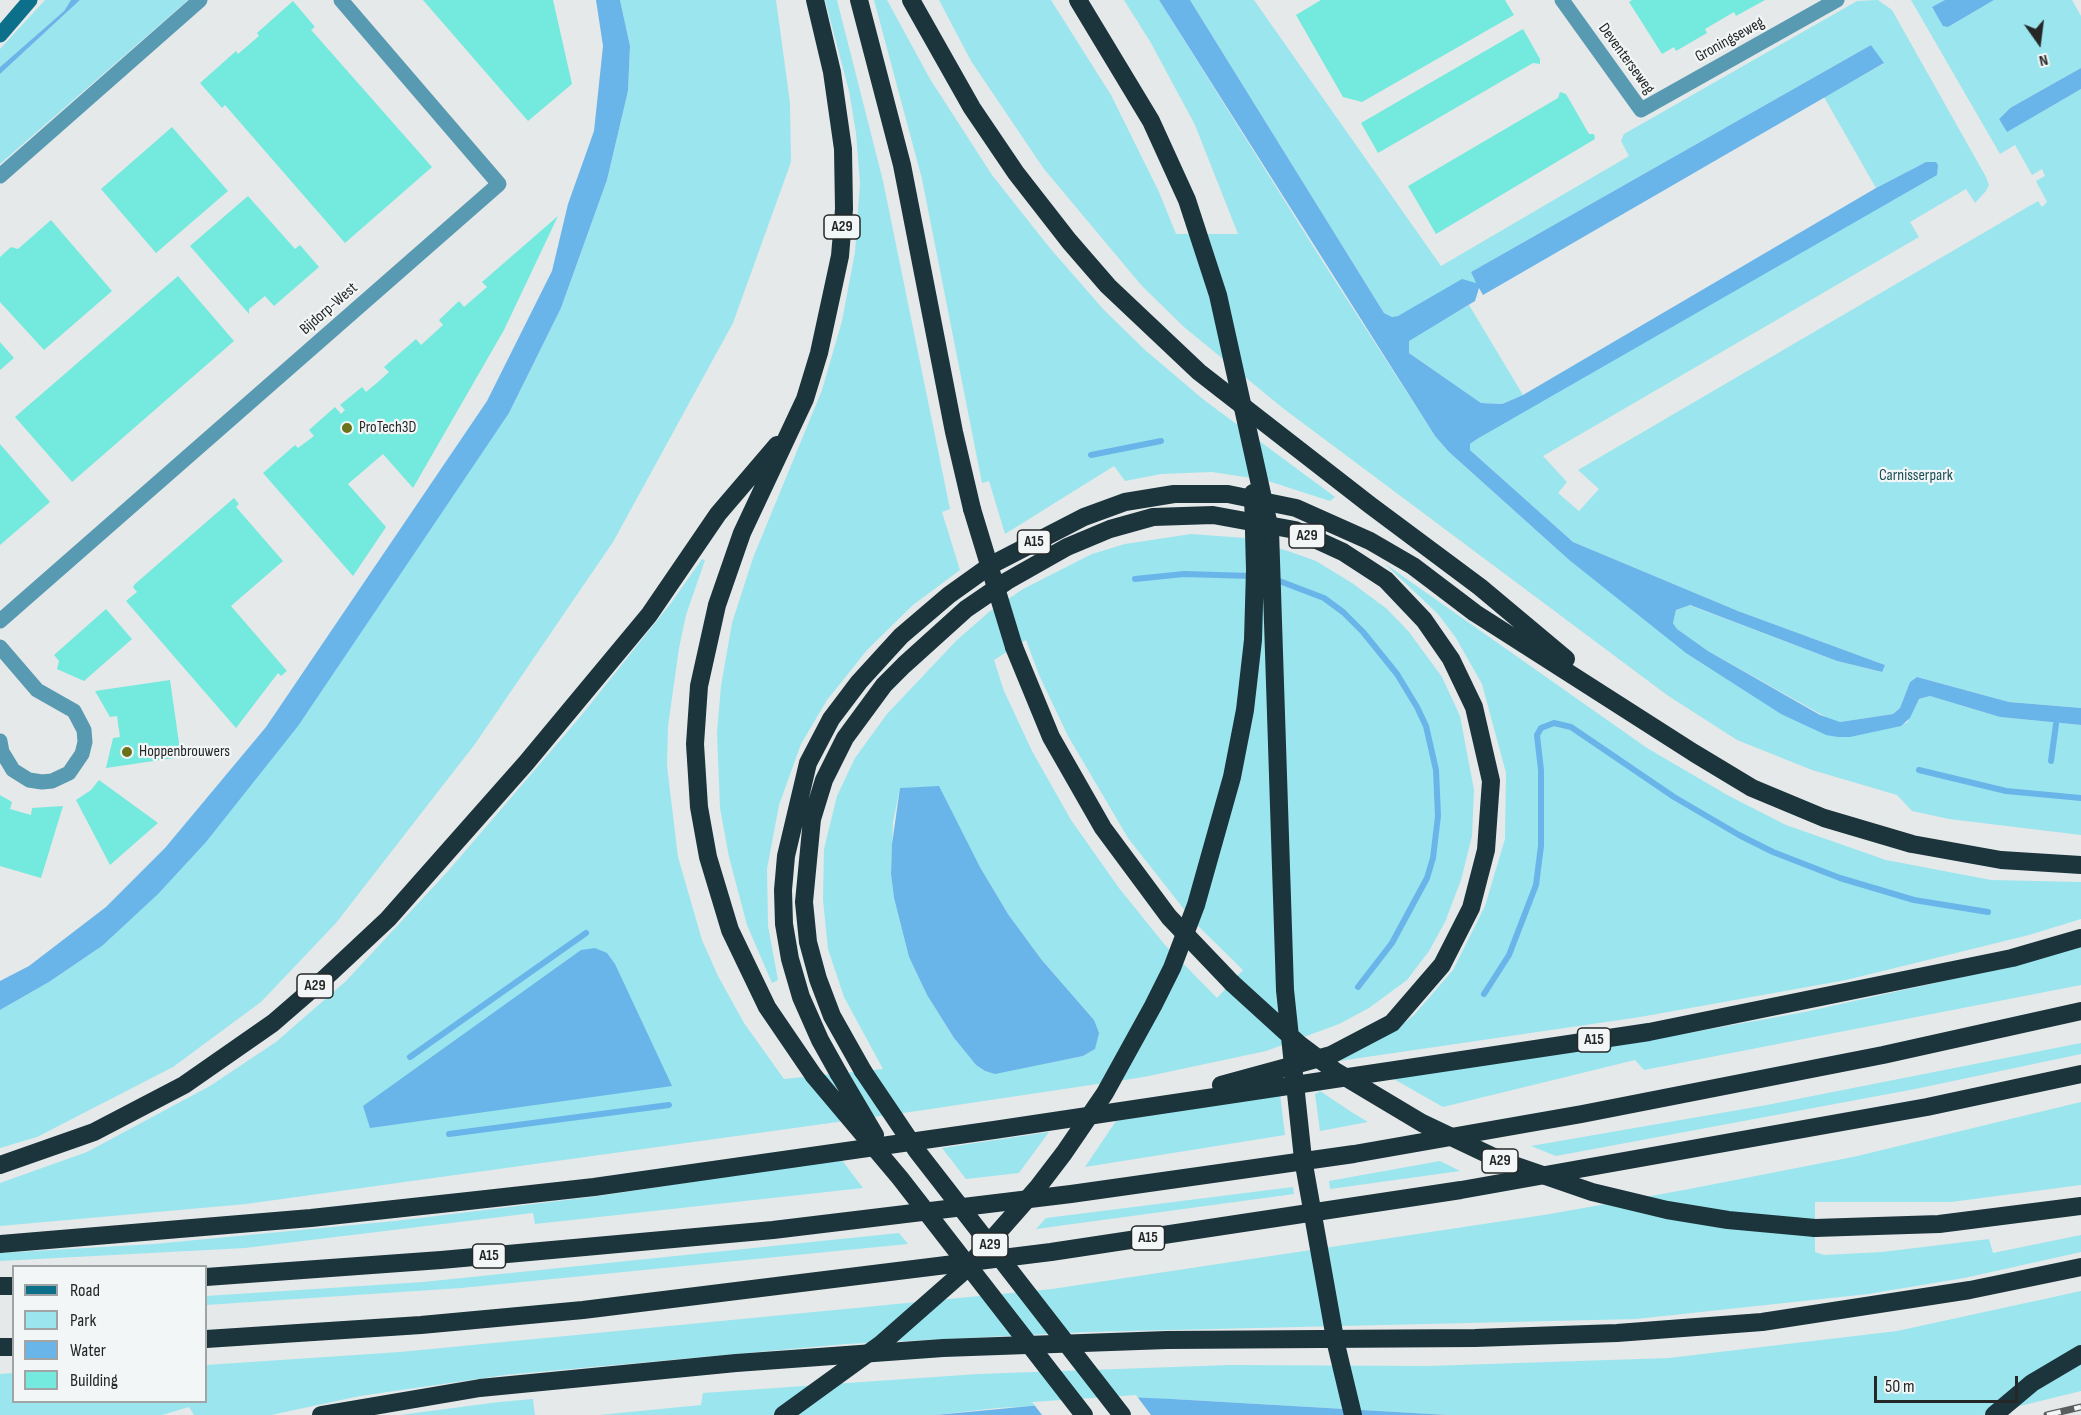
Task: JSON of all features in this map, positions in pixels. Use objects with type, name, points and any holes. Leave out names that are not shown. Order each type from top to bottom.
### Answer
[{"type":"highway","name":"A29","points":[[815,0],[838,109],[843,149],[844,209],[835,287],[819,353],[794,425],[742,533],[717,605],[699,686],[695,744],[699,807],[708,857],[730,930],[767,1007],[814,1076],[900,1178],[1084,1415]]},
{"type":"highway","name":"A29","points":[[859,0],[908,195],[954,432],[972,508],[1014,647],[1051,736],[1103,828],[1170,917],[1232,983],[1299,1044],[1335,1071],[1422,1123],[1496,1159],[1567,1185],[1667,1210],[1728,1220],[1815,1228],[1939,1224],[2081,1206]]},
{"type":"highway","name":"A15","points":[[911,0],[972,108],[1016,173],[1069,241],[1108,286],[1199,372],[1480,587],[1615,700]]},
{"type":"highway","name":"A29","points":[[1078,0],[1151,121],[1187,200],[1218,295],[1270,530],[1285,990],[1303,1159],[1336,1344],[1353,1415]]},
{"type":"highway","name":"A29","points":[[0,1165],[94,1131],[184,1085],[273,1023],[333,971],[388,919],[526,763],[649,615],[718,514],[794,425]]},
{"type":"highway","points":[[783,1415],[842,1374],[927,1305],[964,1271],[1025,1203],[1064,1153],[1105,1093],[1172,968],[1216,842],[1245,710],[1253,640],[1255,570],[1254,509],[1247,427]]},
{"type":"highway","name":"A15","points":[[900,1178],[816,1033],[801,997],[784,924],[783,890],[786,856],[808,763],[831,719],[859,682],[901,636],[991,565],[1084,517],[1125,502],[1174,494],[1228,494],[1296,508],[1370,541],[1413,566],[1475,613],[1752,788],[1824,818],[1923,846],[2001,860],[2081,865]]},
{"type":"highway","name":"A29","points":[[1102,1113],[1155,1095],[1222,1085],[1275,1073],[1330,1055],[1392,1023],[1442,965],[1471,908],[1486,850],[1491,781],[1474,706],[1451,659],[1424,620],[1386,580],[1343,552],[1295,530],[1231,518],[1192,514],[1153,518],[1089,537],[1026,569],[966,609],[904,665],[879,692],[845,738],[824,780],[809,833],[804,890],[808,942],[818,979],[832,1016],[863,1071],[917,1151],[1122,1415]]},
{"type":"highway","name":"A15","points":[[0,1244],[311,1218],[594,1187],[1102,1113],[1649,1032],[2012,958],[2081,938]]},
{"type":"highway","name":"A15","points":[[207,1277],[441,1260],[773,1230],[1071,1194],[1306,1161],[1582,1114],[1883,1055],[2081,1011]]},
{"type":"highway","name":"A15","points":[[207,1339],[420,1325],[583,1310],[1062,1251],[1461,1190],[1927,1107],[2081,1074]]},
{"type":"highway","points":[[321,1415],[490,1387],[736,1363],[943,1348],[1167,1340],[1475,1338],[1617,1333],[1762,1322],[1970,1290],[2081,1267]]},
{"type":"highway","points":[[1994,1415],[2032,1383],[2081,1354]]},
{"type":"main road","points":[[0,35],[30,0]]},
{"type":"street","points":[[0,176],[200,0]]},
{"type":"street","name":"Bijdorp-West","points":[[0,621],[499,184],[341,0]]},
{"type":"street","name":"Deventerseweg","points":[[1562,0],[1641,110]]},
{"type":"street","name":"Groningseweg","points":[[1641,110],[1837,0]]},
{"type":"street","points":[[0,647],[38,690],[74,711],[84,730],[85,742],[82,754],[69,773],[42,782],[29,780],[13,770],[2,752],[0,741]]},
{"type":"green space","points":[[45,0],[71,0],[64,11],[0,67],[0,49]]},
{"type":"green space","points":[[80,0],[188,0],[0,164],[0,74]]},
{"type":"green space","points":[[620,0],[776,0],[790,103],[791,162],[733,323],[613,542],[475,744],[336,923],[261,1002],[173,1067],[37,1137],[0,1148],[0,1010],[49,982],[102,946],[429,528],[509,413],[561,308],[607,180],[628,91],[630,46]]},
{"type":"green space","points":[[825,0],[837,0],[883,181],[950,509],[942,512],[960,570],[913,605],[867,650],[827,700],[801,744],[779,805],[767,869],[768,926],[778,980],[772,983],[747,925],[729,857],[720,808],[717,733],[721,686],[732,623],[753,558],[822,390],[842,321],[855,252],[860,183],[856,133],[849,91]]},
{"type":"green space","points":[[874,0],[887,0],[930,79],[992,175],[1049,247],[1103,309],[1145,350],[1204,400],[1335,497],[1330,501],[1265,480],[1212,472],[1161,474],[1125,481],[1114,466],[1005,534],[989,481],[982,483],[922,179]]},
{"type":"green space","points":[[939,0],[1051,0],[1111,95],[1159,192],[1176,234],[1238,234],[1195,125],[1151,43],[1124,0],[1159,0],[1321,259],[1435,436],[1449,452],[1568,559],[1826,735],[1907,723],[1919,699],[1930,696],[2000,717],[2081,725],[2081,835],[1949,819],[1912,811],[1897,795],[1812,770],[1737,740],[1667,695],[1284,409],[1184,327],[1142,286],[1044,169],[971,61]]},
{"type":"green space","name":"Carnisserpark","points":[[1190,0],[1254,0],[1441,266],[1629,156],[1621,141],[1624,134],[1857,1],[1878,0],[1892,10],[1986,177],[1989,185],[1986,191],[1975,203],[1966,189],[1910,222],[1919,237],[1543,456],[1567,482],[1558,493],[1579,511],[1599,489],[1578,470],[2038,201],[2042,207],[2047,202],[2036,181],[2045,176],[2042,169],[2032,175],[2015,145],[2000,154],[1911,0],[1945,0],[1932,8],[1948,27],[1994,0],[2072,0],[2081,16],[2081,68],[2010,108],[1999,119],[2007,131],[2081,89],[2081,708],[2009,702],[1917,677],[1910,682],[1900,708],[1893,714],[1840,722],[1831,720],[1708,651],[1677,629],[1673,623],[1676,610],[1689,605],[1837,661],[1881,672],[1885,665],[1738,611],[1573,542],[1470,450],[1470,444],[1477,439],[1926,162],[1876,188],[1824,97],[1883,64],[1871,45],[1471,272],[1476,283],[1392,317],[1384,313]]},
{"type":"green space","points":[[1469,305],[1523,395],[1502,404],[1481,403],[1409,353],[1409,341],[1414,336]]},
{"type":"green space","points":[[1191,534],[1245,538],[1316,561],[1352,583],[1387,609],[1409,632],[1442,677],[1460,716],[1474,790],[1472,836],[1461,880],[1445,922],[1429,951],[1407,980],[1369,1008],[1339,1024],[1266,1051],[1144,1077],[917,1111],[246,1204],[0,1226],[0,1183],[87,1152],[210,1086],[276,1042],[346,981],[449,870],[580,717],[671,603],[702,559],[705,560],[686,615],[679,648],[668,726],[667,766],[678,857],[702,940],[718,976],[744,1023],[784,1079],[883,1069],[844,997],[828,949],[823,900],[824,849],[837,796],[855,758],[887,714],[957,640],[989,612],[1023,589],[1092,554],[1125,544]],"holes":[[[1026,640],[1039,675],[1068,736],[1128,838],[1194,922],[1243,970],[1217,998],[1165,945],[1119,888],[1071,820],[1032,751],[1004,691],[994,660]],[[939,787],[980,867],[1008,914],[1041,959],[1094,1020],[1095,1049],[1083,1056],[995,1073],[985,1071],[976,1065],[954,1038],[927,995],[909,957],[894,898],[891,874],[893,822],[900,788]]]},
{"type":"green space","points":[[1384,563],[1647,748],[1729,796],[1786,825],[1886,860],[1991,880],[2081,882],[2081,919],[2029,935],[1846,980],[1640,1017],[1339,1061],[1392,1032],[1414,1015],[1453,970],[1485,906],[1505,839],[1506,773],[1482,684],[1456,638],[1438,614]]},
{"type":"green space","points":[[2081,946],[2081,985],[1644,1070],[1635,1060],[1443,1107],[1392,1078],[1671,1036],[1805,1012],[1984,972]]},
{"type":"green space","points":[[2081,1043],[2081,1054],[1915,1089],[1556,1156],[1531,1146],[1767,1105]]},
{"type":"green space","points":[[1320,1091],[1368,1122],[1320,1131],[1315,1094]]},
{"type":"green space","points":[[1280,1094],[1285,1135],[1085,1167],[1116,1121]]},
{"type":"green space","points":[[2081,1102],[2081,1185],[1951,1202],[1815,1202],[1815,1252],[1824,1255],[1882,1252],[1989,1239],[1993,1253],[2081,1235],[2081,1252],[1964,1278],[1868,1294],[1636,1319],[1087,1332],[846,1344],[505,1375],[360,1396],[271,1415],[194,1415],[189,1407],[162,1415],[0,1415],[0,1374],[12,1373],[12,1403],[207,1403],[207,1365],[400,1352],[1052,1289],[1550,1214],[1853,1157]]},
{"type":"green space","points":[[1049,1132],[1019,1173],[966,1179],[942,1148]]},
{"type":"green space","points":[[841,1159],[863,1188],[535,1224],[533,1213],[245,1248],[0,1261],[0,1253],[154,1244],[395,1221],[599,1196]]},
{"type":"green space","points":[[1440,1161],[1460,1171],[1330,1189],[1329,1181]]},
{"type":"green space","points":[[1293,1187],[1294,1194],[1036,1229],[1046,1218]]},
{"type":"green space","points":[[899,1233],[908,1244],[461,1288],[207,1305],[207,1296],[423,1282]]},
{"type":"green space","points":[[2081,1291],[2081,1391],[1983,1415],[1448,1415],[1172,1399],[997,1408],[936,1415],[599,1415],[701,1405],[703,1393],[978,1374],[1229,1365],[1428,1366],[1669,1358],[1897,1331]]},
{"type":"green space","points":[[533,1399],[535,1415],[400,1415],[499,1402]]},
{"type":"water","points":[[71,0],[80,0],[0,74],[0,67],[64,11]]},
{"type":"water","points":[[596,0],[620,0],[630,46],[628,91],[607,180],[561,308],[509,413],[298,726],[206,842],[158,894],[102,946],[49,982],[0,1010],[0,981],[29,966],[106,907],[165,848],[266,727],[487,401],[552,271],[568,204],[594,131],[603,46]]},
{"type":"water","points":[[1159,0],[1190,0],[1384,313],[1392,317],[1398,316],[1462,279],[1476,283],[1471,272],[1871,45],[1884,63],[1483,295],[1479,288],[1475,301],[1409,341],[1409,353],[1481,403],[1502,404],[1523,395],[1876,188],[1926,162],[1936,162],[1937,175],[1477,439],[1470,444],[1470,450],[1573,542],[1738,611],[1885,665],[1882,672],[1837,661],[1690,605],[1676,610],[1673,623],[1677,629],[1708,651],[1820,715],[1840,722],[1893,714],[1900,708],[1910,682],[1917,677],[2009,702],[2081,708],[2081,725],[2000,717],[1930,696],[1919,699],[1910,718],[1901,726],[1850,737],[1826,735],[1781,714],[1686,653],[1568,559],[1449,452],[1435,436]]},
{"type":"water","points":[[1945,0],[1994,0],[1948,27],[1943,26],[1932,7]]},
{"type":"water","points":[[2081,68],[2081,89],[2007,132],[1999,119],[2010,108]]},
{"type":"water","points":[[939,786],[980,867],[1008,914],[1041,959],[1094,1020],[1099,1033],[1095,1049],[1083,1056],[995,1074],[985,1071],[976,1065],[954,1038],[927,995],[909,957],[894,898],[891,874],[892,844],[900,788]]},
{"type":"water","points":[[595,948],[607,953],[615,964],[672,1086],[370,1128],[363,1106],[581,950]]},
{"type":"water","points":[[1126,1397],[1172,1399],[1448,1415],[936,1415]]},
{"type":"pier","points":[[1136,1395],[1151,1415],[1042,1415],[1032,1402]]},
{"type":"building","points":[[423,0],[553,0],[572,84],[528,121]]},
{"type":"building","points":[[1321,0],[1505,0],[1514,15],[1362,102],[1343,97],[1296,15]]},
{"type":"building","points":[[1632,0],[1765,0],[1736,16],[1734,12],[1705,29],[1707,33],[1676,51],[1674,47],[1662,54],[1629,2]]},
{"type":"building","points":[[293,1],[315,27],[311,30],[432,167],[345,243],[225,105],[222,108],[200,83],[236,51],[238,54],[259,36],[257,33]]},
{"type":"building","points":[[1523,29],[1540,59],[1540,64],[1533,63],[1378,153],[1361,123]]},
{"type":"building","points":[[1560,92],[1566,94],[1589,134],[1594,134],[1595,139],[1436,234],[1408,186],[1558,98]]},
{"type":"building","points":[[172,127],[228,191],[156,253],[101,189]]},
{"type":"building","points":[[248,196],[295,249],[300,245],[319,267],[274,306],[265,296],[249,309],[249,314],[190,246]]},
{"type":"building","points":[[558,216],[504,330],[413,488],[383,454],[348,484],[386,527],[353,576],[263,473],[295,445],[298,448],[314,436],[309,430],[335,407],[341,414],[345,410],[340,405],[362,387],[366,392],[378,382],[389,372],[384,367],[416,339],[421,345],[443,325],[439,320],[459,301],[464,307],[487,287],[482,282]]},
{"type":"building","points":[[51,220],[112,291],[44,350],[0,302],[0,257],[11,247],[18,249]]},
{"type":"building","points":[[178,276],[234,341],[72,482],[15,417]]},
{"type":"building","points":[[0,342],[14,358],[0,370]]},
{"type":"building","points":[[0,444],[50,502],[0,545]]},
{"type":"building","points":[[234,498],[239,504],[236,507],[283,561],[231,606],[287,671],[281,676],[278,673],[236,728],[126,601],[137,592],[133,587],[135,584]]},
{"type":"building","points":[[106,609],[132,639],[84,681],[57,669],[59,661],[54,655]]},
{"type":"building","points":[[170,680],[181,757],[106,768],[113,738],[120,737],[117,716],[110,717],[95,691]]},
{"type":"building","points":[[99,780],[158,823],[110,865],[76,800],[91,790]]},
{"type":"building","points":[[0,795],[12,802],[10,809],[31,815],[32,808],[63,806],[41,878],[0,866]]},
{"type":"waterway","points":[[1091,455],[1161,441]]},
{"type":"waterway","points":[[1135,579],[1184,574],[1252,576]]},
{"type":"waterway","points":[[1274,579],[1324,598],[1343,612],[1363,632],[1397,674],[1417,707],[1426,726],[1436,770],[1438,816],[1433,858],[1427,878],[1392,943],[1358,987]]},
{"type":"waterway","points":[[1484,994],[1509,955],[1536,885],[1541,846],[1541,770],[1537,735],[1541,728],[1554,723],[1571,727],[1674,797],[1773,852],[1840,878],[1914,900],[1988,912]]},
{"type":"waterway","points":[[2051,761],[2056,724]]},
{"type":"waterway","points":[[1919,770],[2006,791],[2081,798]]},
{"type":"waterway","points":[[410,1057],[586,933]]},
{"type":"waterway","points":[[449,1134],[669,1105]]},
{"type":"railway","points":[[2047,1415],[2081,1407]]},
{"type":"place","name":"ProTech3D","points":[[347,428]]},
{"type":"place","name":"Hoppenbrouwers","points":[[127,752]]}]
